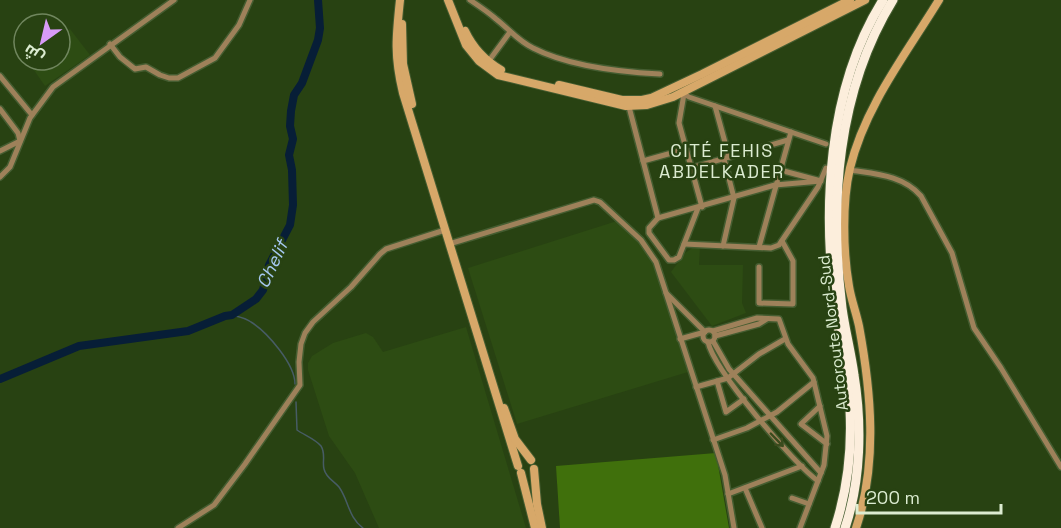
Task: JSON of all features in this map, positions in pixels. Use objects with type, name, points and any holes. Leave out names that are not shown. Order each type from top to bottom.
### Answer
[{"type":"highway","name":"Autoroute Nord-Sud","points":[[836,528],[847,476],[850,411],[830,259],[830,203],[838,115],[848,79],[872,20],[883,0]]},
{"type":"highway","name":"Autoroute Nord-Sud","points":[[845,528],[856,472],[858,426],[855,376],[842,308],[839,260],[838,202],[843,135],[849,105],[865,54],[892,0]]},
{"type":"street","points":[[0,177],[10,167],[32,115],[53,87],[174,0]]},
{"type":"street","points":[[110,44],[120,57],[135,69],[146,67],[160,75],[178,78],[215,58],[239,25],[250,0]]},
{"type":"street","points":[[402,0],[395,46],[398,71],[445,230],[511,429],[519,445],[531,460],[534,469],[542,528]]},
{"type":"street","points":[[402,0],[402,45],[407,84],[451,243],[520,469],[535,528]]},
{"type":"street","points":[[449,0],[469,40],[488,62],[503,71],[628,103]]},
{"type":"street","points":[[449,0],[466,45],[489,69],[508,78],[628,103],[657,103],[865,0]]},
{"type":"street","points":[[470,0],[533,48],[559,58],[621,72],[660,74]]},
{"type":"street","points":[[681,91],[850,0]]},
{"type":"street","points":[[856,528],[868,472],[870,428],[859,324],[849,286],[845,247],[845,209],[850,170],[858,143],[877,101],[939,0]]},
{"type":"street","points":[[488,62],[510,32]]},
{"type":"street","points":[[0,76],[32,115]]},
{"type":"street","points":[[681,91],[715,106],[826,144]]},
{"type":"street","points":[[681,91],[679,120],[700,207],[678,257],[669,260],[649,232],[649,228],[658,218],[700,207],[734,198],[775,185],[821,181]]},
{"type":"street","points":[[628,103],[658,218]]},
{"type":"street","points":[[715,106],[734,198],[723,246]]},
{"type":"street","points":[[0,109],[18,133],[20,141]]},
{"type":"street","points":[[759,247],[791,132]]},
{"type":"street","points":[[691,168],[788,140]]},
{"type":"street","points":[[0,151],[20,141]]},
{"type":"street","points":[[643,161],[686,149]]},
{"type":"street","points":[[684,244],[771,248],[779,245],[821,181],[826,168]]},
{"type":"street","points":[[780,170],[821,181]]},
{"type":"street","points":[[850,170],[896,178],[914,188],[921,196],[952,253],[974,328],[1061,467]]},
{"type":"street","points":[[451,243],[597,200],[648,248],[656,262],[713,440],[724,476],[734,528]]},
{"type":"street","points":[[178,528],[214,505],[298,388],[301,380],[299,362],[301,344],[313,322],[351,287],[386,249],[445,230]]},
{"type":"street","points":[[759,267],[759,303],[793,304],[793,261],[782,241]]},
{"type":"street","points":[[665,291],[705,332]]},
{"type":"street","points":[[705,332],[704,338],[712,337],[757,318],[777,318],[781,321],[785,339],[814,382],[827,444],[826,458],[800,528]]},
{"type":"street","points":[[680,339],[709,330],[744,399],[761,421],[818,481]]},
{"type":"street","points":[[696,387],[731,376],[759,354],[785,339]]},
{"type":"street","points":[[731,376],[821,473]]},
{"type":"street","points":[[717,381],[726,412],[744,399]]},
{"type":"street","points":[[713,440],[761,421],[814,382]]},
{"type":"street","points":[[820,406],[801,424],[827,444]]},
{"type":"street","points":[[520,469],[521,460],[531,460]]},
{"type":"street","points":[[728,494],[802,466]]},
{"type":"street","points":[[520,469],[528,474],[534,469]]},
{"type":"street","points":[[745,488],[762,528]]},
{"type":"street","points":[[792,498],[809,504]]},
{"type":"shaded area","points":[[72,32],[90,55],[72,67]]},
{"type":"shaded area","points":[[35,72],[65,72],[45,86]]},
{"type":"shaded area","points":[[617,221],[653,255],[688,372],[517,424],[468,268]]},
{"type":"shaded area","points":[[694,247],[700,247],[699,265],[743,265],[742,303],[746,313],[712,326],[671,272],[685,253]]},
{"type":"shaded area","points":[[466,327],[526,528],[379,528],[355,473],[329,436],[308,370],[308,363],[312,356],[333,343],[366,333],[373,337],[383,352]]},
{"type":"shaded area","points":[[716,453],[729,528],[560,528],[556,466]]},
{"type":"waterway","name":"Chelif","points":[[0,379],[79,346],[188,331],[232,315],[256,299],[263,290],[269,265],[290,225],[293,205],[289,155],[293,139],[290,126],[291,111],[294,95],[302,83],[318,40],[320,28],[318,0]]},
{"type":"waterway","points":[[232,315],[251,322],[265,333],[285,358],[294,376],[295,384]]},
{"type":"waterway","points":[[296,402],[297,430],[321,446],[325,472],[339,487],[351,514],[363,528]]},
{"type":"district","name":"CITÉ FEHIS ABDELKADER","points":[[722,160]]}]
